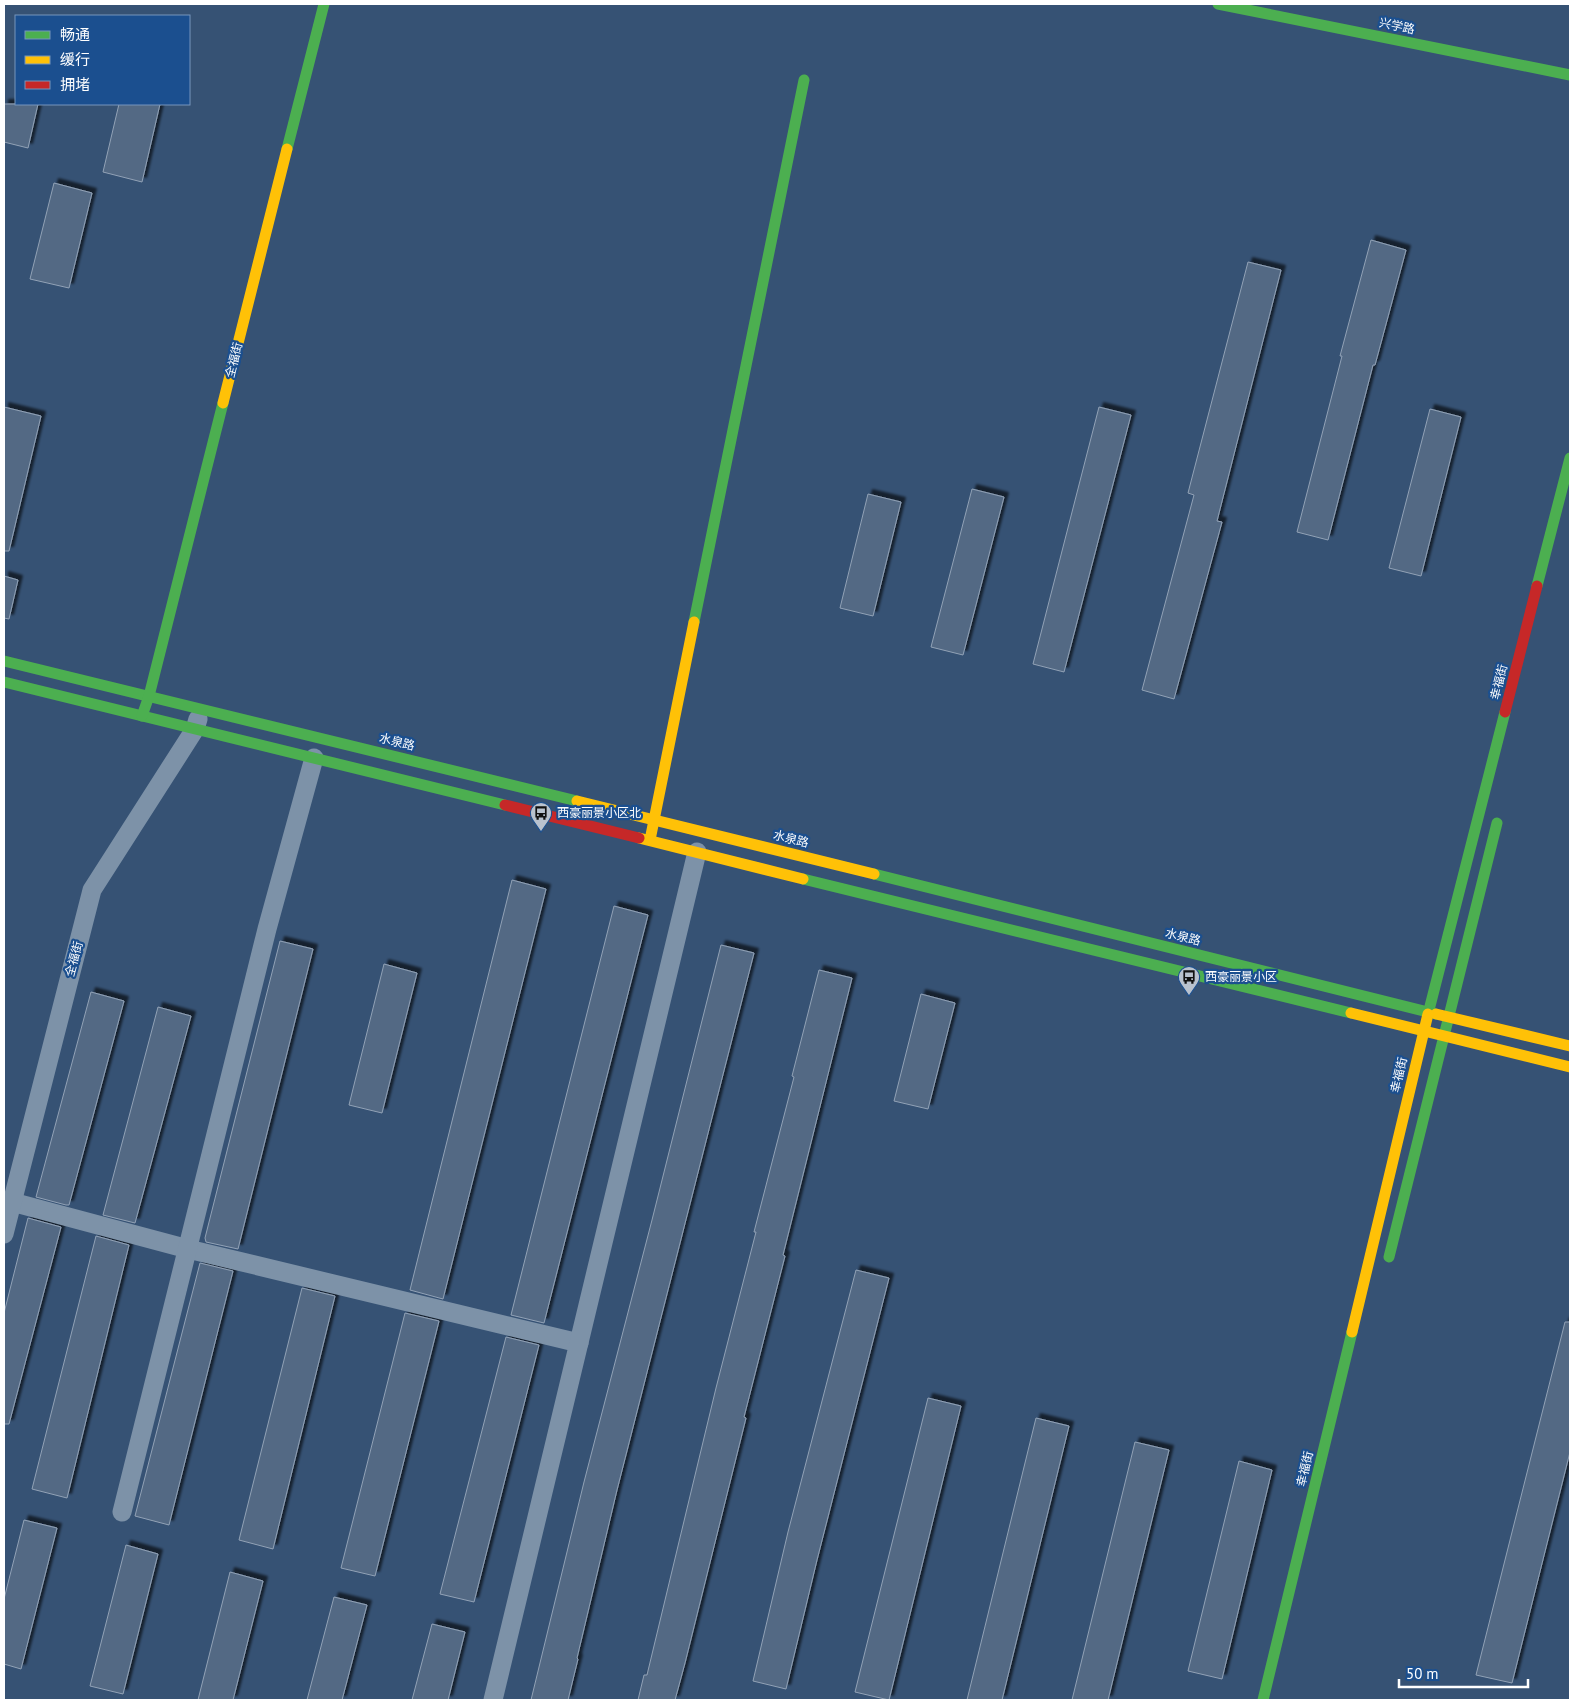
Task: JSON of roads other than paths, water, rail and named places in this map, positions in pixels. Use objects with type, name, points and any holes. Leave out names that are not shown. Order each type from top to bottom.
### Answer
[{"type":"main road","name":"全福街","points":[[142,716],[149,696],[324,4]]},
{"type":"main road","name":"兴学路","points":[[1218,4],[1570,76]]},
{"type":"main road","points":[[650,841],[804,80]]},
{"type":"main road","name":"幸福街","points":[[1263,1700],[1424,1031],[1570,458]]},
{"type":"main road","name":"水泉路","points":[[4,661],[655,819],[1287,978],[1570,1046]]},
{"type":"main road","points":[[4,682],[1570,1067]]},
{"type":"main road","points":[[1386,1271],[1500,813]]},
{"type":"street","name":"全福街","points":[[4,1234],[92,890],[195,729],[200,709]]},
{"type":"street","points":[[122,1512],[267,929],[314,758]]},
{"type":"street","points":[[493,1700],[697,852]]},
{"type":"street","points":[[12,1202],[188,1249],[579,1343]]},
{"type":"place","name":"西豪丽景小区北","points":[[541,832]]},
{"type":"place","name":"西豪丽景小区","points":[[1189,996]]}]
